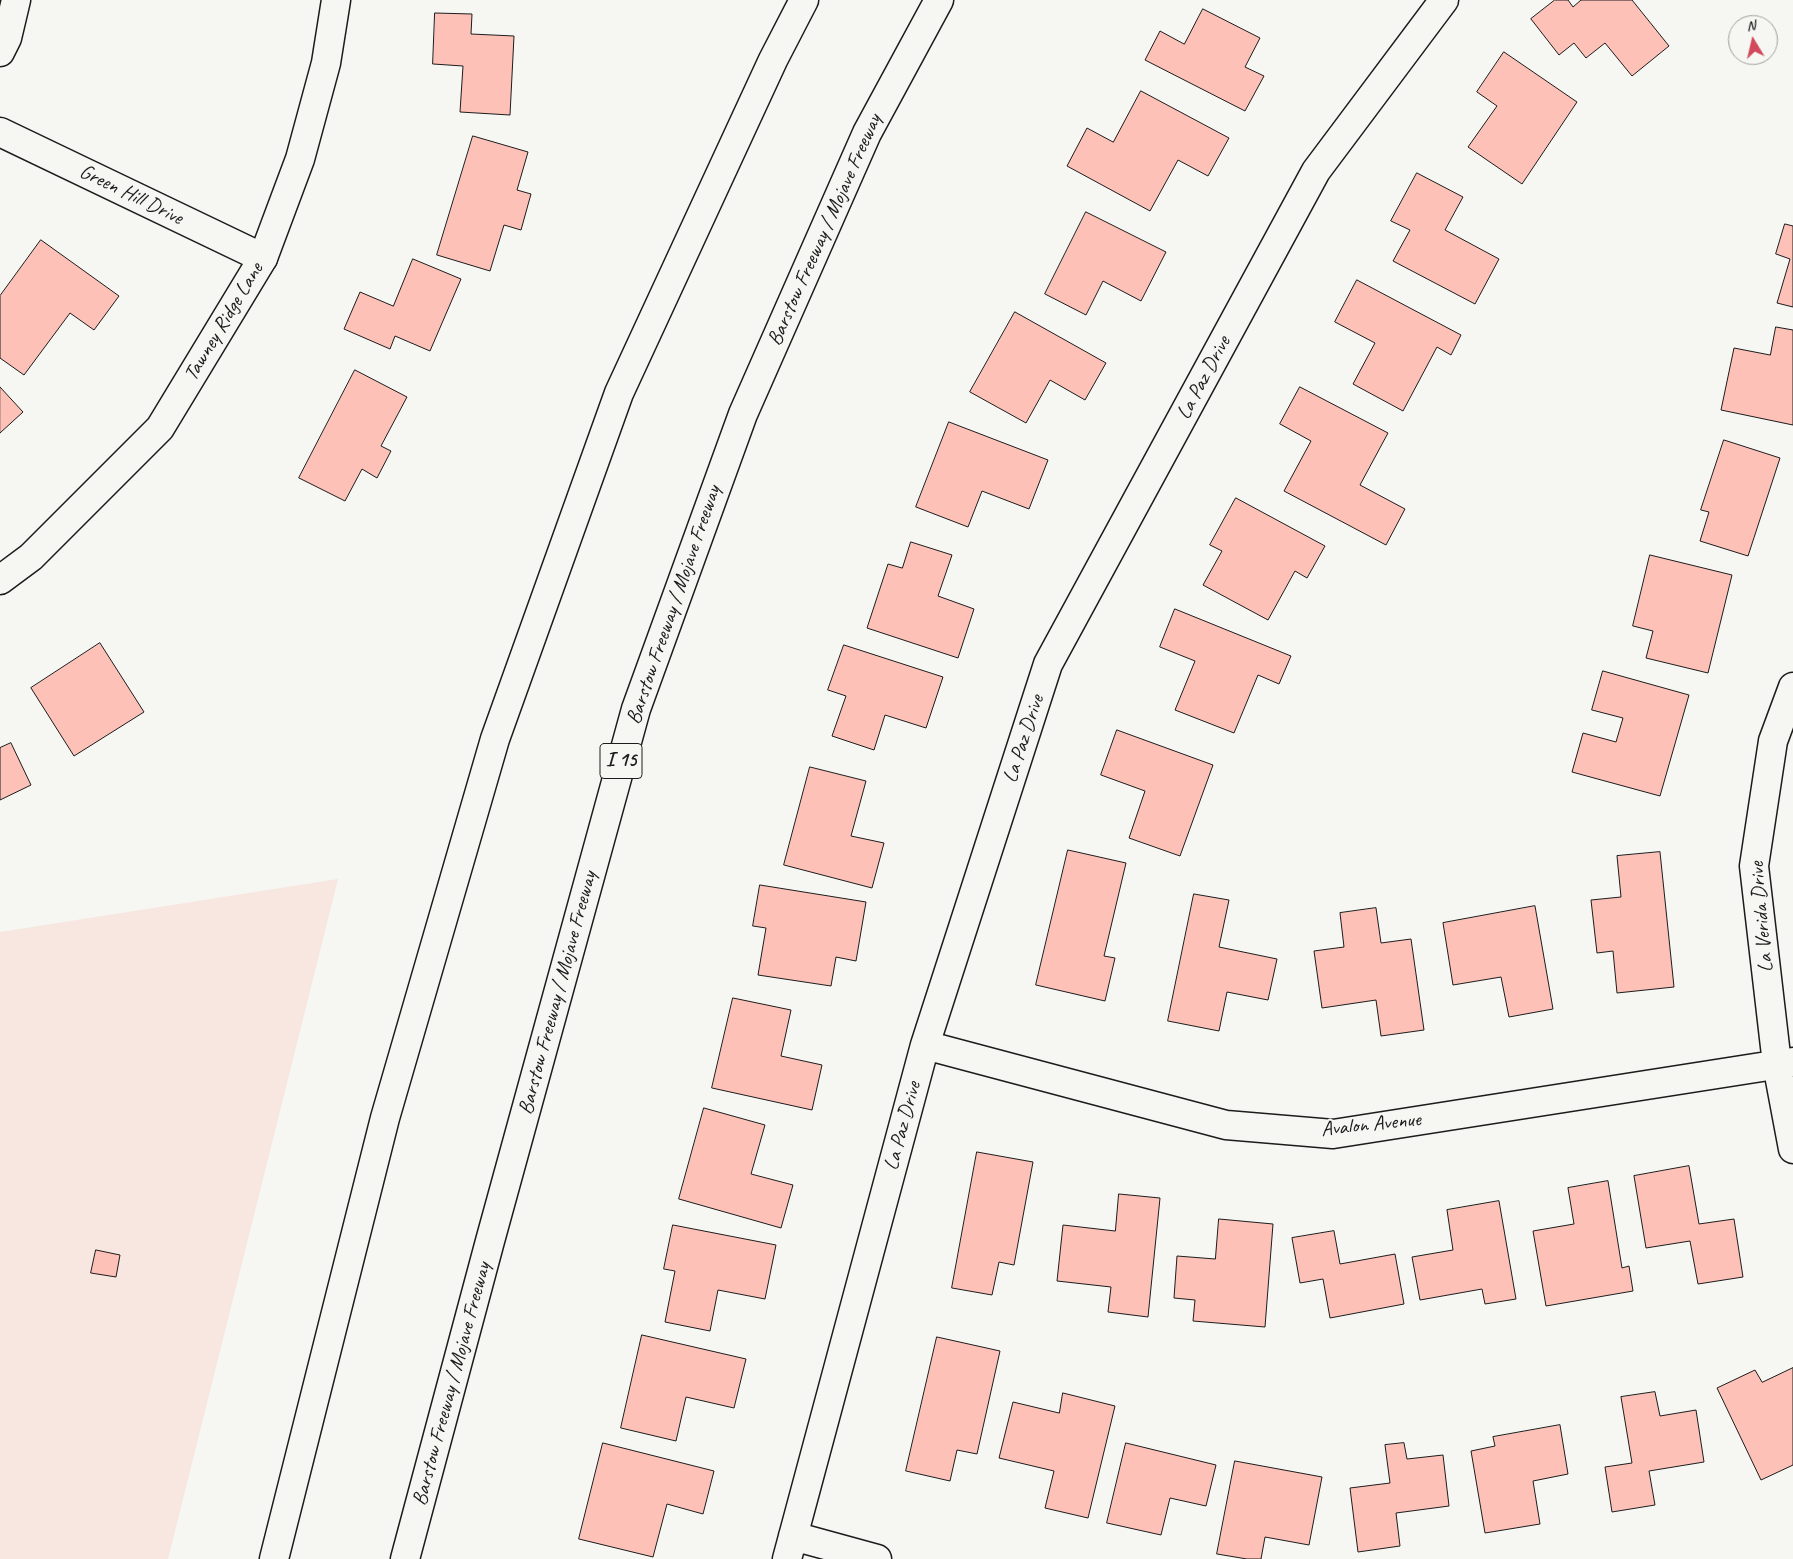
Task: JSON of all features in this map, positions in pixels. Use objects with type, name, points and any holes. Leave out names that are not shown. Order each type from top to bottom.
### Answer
[{"type":"main road","points":[[0,52],[7,38],[16,0]]},
{"type":"main road","name":"Tawney Ridge Lane","points":[[0,580],[31,557],[160,428],[262,258],[300,159],[326,63],[336,0]]},
{"type":"main road","points":[[274,1559],[385,1118],[494,739],[619,393],[768,69],[804,0]]},
{"type":"main road","name":"Barstow Freeway / Mojave Freeway","points":[[406,1559],[490,1240],[636,709],[743,414],[867,133],[939,0]]},
{"type":"main road","name":"La Paz Drive","points":[[790,1548],[925,1045],[1048,664],[1316,171],[1444,0]]},
{"type":"main road","name":"Green Hill Drive","points":[[0,132],[262,258]]},
{"type":"main road","name":"La Verida Drive","points":[[1793,687],[1773,741],[1754,866],[1785,1063],[1793,1149]]},
{"type":"main road","name":"Avalon Avenue","points":[[925,1045],[1226,1125],[1333,1134],[1785,1063]]},
{"type":"main road","points":[[790,1548],[877,1559]]},
{"type":"shaded area","points":[[338,879],[168,1559],[0,1559],[0,932]]},
{"type":"building","points":[[1555,0],[1568,0],[1573,7],[1581,0],[1632,0],[1669,46],[1632,76],[1605,43],[1586,58],[1574,43],[1559,55],[1531,19]]},
{"type":"building","points":[[1203,9],[1260,38],[1245,67],[1264,76],[1245,111],[1145,60],[1160,31],[1184,44]]},
{"type":"building","points":[[435,13],[472,14],[471,34],[514,36],[510,115],[460,112],[463,66],[433,64]]},
{"type":"building","points":[[1504,52],[1577,102],[1522,184],[1468,147],[1497,106],[1477,92]]},
{"type":"building","points":[[1141,91],[1229,138],[1208,176],[1178,160],[1150,211],[1067,166],[1087,128],[1113,142]]},
{"type":"building","points":[[473,136],[528,152],[517,190],[531,194],[521,230],[504,225],[490,271],[437,255]]},
{"type":"building","points":[[1417,173],[1463,197],[1445,230],[1499,259],[1475,304],[1393,261],[1410,230],[1391,221]]},
{"type":"building","points":[[1086,212],[1166,252],[1141,301],[1103,281],[1086,315],[1045,294]]},
{"type":"building","points":[[1785,224],[1793,226],[1793,307],[1777,303],[1790,259],[1776,254]]},
{"type":"building","points":[[41,240],[119,296],[94,330],[70,313],[24,375],[0,358],[0,296]]},
{"type":"building","points":[[413,259],[461,279],[430,351],[395,336],[390,349],[344,329],[360,292],[393,306]]},
{"type":"building","points":[[1357,280],[1461,335],[1451,355],[1437,347],[1403,411],[1353,384],[1375,343],[1335,322]]},
{"type":"building","points":[[1015,312],[1106,363],[1085,400],[1050,380],[1026,423],[970,392]]},
{"type":"building","points":[[1776,327],[1793,330],[1793,425],[1721,410],[1734,348],[1770,355]]},
{"type":"building","points":[[355,370],[407,397],[381,446],[391,451],[377,478],[362,469],[345,501],[299,478]]},
{"type":"building","points":[[0,387],[23,412],[0,433]]},
{"type":"building","points":[[1300,387],[1388,433],[1360,485],[1405,509],[1386,545],[1284,491],[1311,441],[1280,424]]},
{"type":"building","points":[[949,422],[1048,460],[1029,509],[982,491],[968,527],[916,507]]},
{"type":"building","points":[[1724,440],[1780,458],[1748,556],[1700,541],[1709,512],[1701,510]]},
{"type":"building","points":[[1236,498],[1325,546],[1307,578],[1295,571],[1268,620],[1203,585],[1222,551],[1210,545]]},
{"type":"building","points":[[911,542],[952,555],[938,596],[974,609],[958,658],[867,628],[888,564],[902,568]]},
{"type":"building","points":[[1650,555],[1732,575],[1708,673],[1646,658],[1653,631],[1633,626]]},
{"type":"building","points":[[1175,609],[1291,656],[1279,684],[1258,675],[1234,733],[1175,710],[1195,661],[1160,647]]},
{"type":"building","points":[[100,643],[144,712],[74,756],[31,688]]},
{"type":"building","points":[[844,645],[943,677],[926,728],[885,715],[874,750],[832,736],[846,696],[828,690]]},
{"type":"building","points":[[1603,671],[1689,695],[1660,796],[1572,772],[1583,733],[1616,742],[1623,718],[1592,710]]},
{"type":"building","points":[[1117,730],[1213,765],[1180,856],[1129,838],[1145,791],[1101,775]]},
{"type":"building","points":[[11,743],[31,785],[0,800],[0,748]]},
{"type":"building","points":[[810,767],[866,781],[851,836],[884,843],[872,888],[784,865]]},
{"type":"building","points":[[1068,850],[1126,863],[1104,956],[1115,958],[1105,1001],[1036,985]]},
{"type":"building","points":[[1660,852],[1674,987],[1617,993],[1613,951],[1597,953],[1591,900],[1621,897],[1617,856]]},
{"type":"building","points":[[760,885],[866,902],[856,961],[836,957],[831,986],[758,975],[766,928],[753,926]]},
{"type":"building","points":[[1194,894],[1229,900],[1219,947],[1277,959],[1268,1000],[1227,992],[1219,1031],[1168,1021]]},
{"type":"building","points":[[1535,906],[1553,1009],[1509,1017],[1501,977],[1453,985],[1443,923]]},
{"type":"building","points":[[1376,908],[1381,943],[1411,939],[1424,1030],[1381,1036],[1376,1000],[1322,1008],[1314,951],[1344,947],[1340,913]]},
{"type":"building","points":[[733,998],[791,1010],[781,1056],[822,1065],[812,1110],[712,1088]]},
{"type":"building","points":[[704,1108],[765,1125],[751,1174],[793,1185],[781,1228],[679,1199]]},
{"type":"building","points":[[977,1152],[1033,1162],[1014,1265],[999,1262],[992,1295],[952,1288]]},
{"type":"building","points":[[1689,1166],[1699,1224],[1734,1219],[1743,1277],[1698,1284],[1690,1241],[1646,1248],[1634,1176]]},
{"type":"building","points":[[1608,1181],[1622,1268],[1629,1266],[1633,1291],[1546,1306],[1533,1231],[1574,1224],[1568,1188]]},
{"type":"building","points":[[1119,1194],[1160,1198],[1148,1317],[1108,1312],[1111,1287],[1057,1281],[1063,1225],[1115,1231]]},
{"type":"building","points":[[1499,1201],[1516,1299],[1485,1304],[1482,1289],[1420,1300],[1412,1257],[1453,1250],[1447,1210]]},
{"type":"building","points":[[1219,1219],[1273,1224],[1265,1327],[1193,1321],[1195,1300],[1174,1298],[1177,1256],[1215,1259]]},
{"type":"building","points":[[673,1225],[776,1245],[765,1299],[718,1290],[710,1331],[665,1322],[675,1271],[664,1269]]},
{"type":"building","points":[[1334,1231],[1340,1264],[1395,1254],[1404,1304],[1330,1318],[1323,1279],[1300,1283],[1292,1238]]},
{"type":"building","points":[[96,1250],[120,1255],[116,1277],[91,1273]]},
{"type":"building","points":[[642,1335],[746,1359],[734,1408],[686,1397],[676,1441],[621,1428]]},
{"type":"building","points":[[937,1337],[1000,1351],[977,1454],[957,1450],[950,1481],[906,1471]]},
{"type":"building","points":[[1793,1368],[1793,1465],[1761,1480],[1717,1388],[1755,1370],[1762,1382]]},
{"type":"building","points":[[1655,1392],[1660,1416],[1696,1410],[1704,1462],[1649,1471],[1655,1505],[1612,1512],[1605,1467],[1632,1463],[1621,1397]]},
{"type":"building","points":[[1063,1393],[1115,1406],[1088,1518],[1045,1508],[1054,1471],[999,1458],[1013,1402],[1059,1413]]},
{"type":"building","points":[[1560,1425],[1568,1474],[1533,1481],[1540,1524],[1485,1533],[1471,1451],[1495,1446],[1493,1437]]},
{"type":"building","points":[[603,1443],[714,1471],[703,1514],[667,1504],[653,1557],[579,1539]]},
{"type":"building","points":[[1126,1443],[1216,1465],[1206,1506],[1170,1498],[1161,1535],[1107,1523]]},
{"type":"building","points":[[1404,1443],[1407,1459],[1443,1455],[1449,1506],[1396,1513],[1400,1546],[1358,1552],[1350,1488],[1390,1483],[1385,1445]]},
{"type":"building","points":[[1235,1461],[1322,1477],[1309,1545],[1265,1537],[1261,1559],[1247,1559],[1217,1554]]}]
